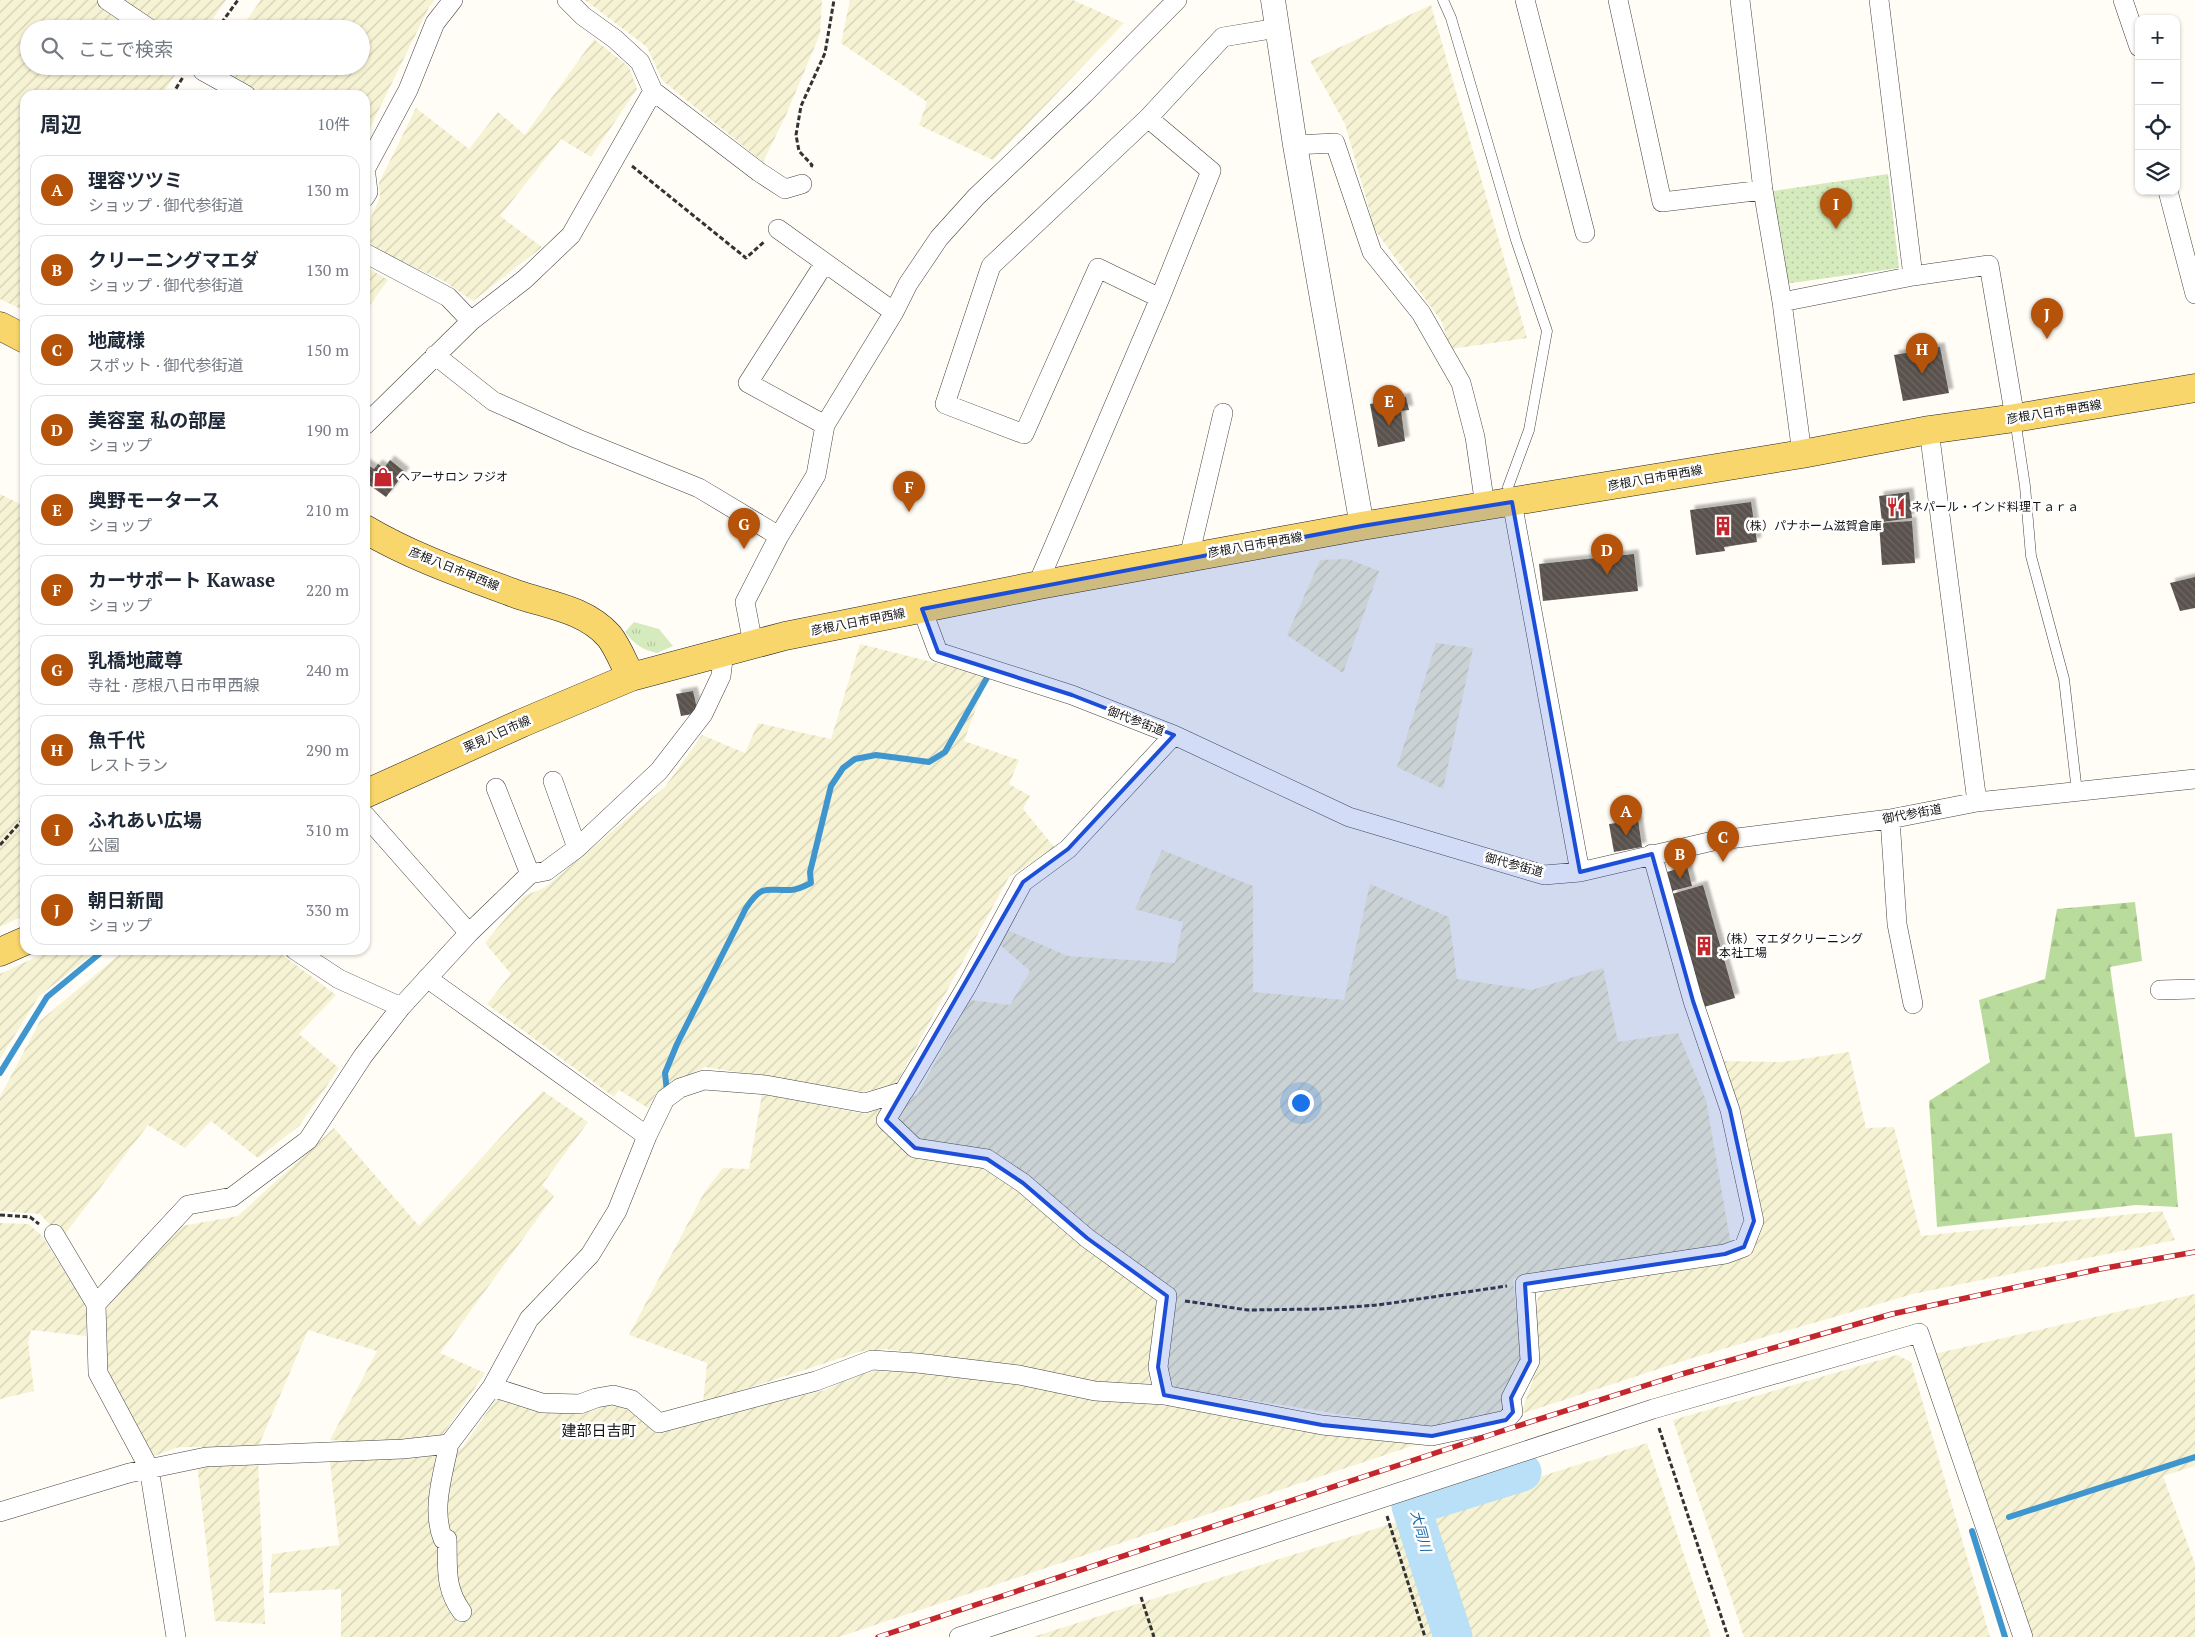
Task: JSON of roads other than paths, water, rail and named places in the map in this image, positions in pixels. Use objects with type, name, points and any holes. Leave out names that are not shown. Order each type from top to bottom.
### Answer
[{"type":"main road","points":[[0,326],[20,336]]},
{"type":"main road","name":"彦根八日市甲西線","points":[[370,532],[387,542],[460,573],[579,614],[609,636],[631,677],[785,636],[1039,585],[1362,526],[1802,454],[1929,430],[2195,388]]},
{"type":"main road","name":"栗見八日市線","points":[[370,792],[522,723],[631,677]]},
{"type":"main road","points":[[0,952],[20,943]]},
{"type":"street","points":[[107,0],[137,20]]},
{"type":"street","points":[[370,159],[408,90],[435,23],[453,0]]},
{"type":"street","points":[[566,0],[583,16],[615,39],[640,62],[653,91],[759,172],[785,189],[802,184]]},
{"type":"street","points":[[753,644],[745,602],[779,536],[816,475],[826,425],[894,312],[908,284],[939,238],[976,198],[1084,94],[1177,0]]},
{"type":"street","points":[[1525,0],[1585,233]]},
{"type":"street","points":[[1618,0],[1662,202],[1763,190]]},
{"type":"street","points":[[1740,0],[1763,190],[1782,302],[1802,454]]},
{"type":"street","points":[[1879,0],[1913,276]]},
{"type":"street","points":[[2123,0],[2135,35]]},
{"type":"street","points":[[1160,298],[1098,268],[1024,434],[945,404],[991,266],[1148,118],[1223,37],[1273,8],[1295,145],[1362,526]]},
{"type":"street","points":[[210,75],[237,90]]},
{"type":"street","points":[[370,421],[471,321],[524,279],[571,235],[653,91]]},
{"type":"street","points":[[1039,585],[1212,170],[1148,118]]},
{"type":"street","points":[[1295,145],[1335,143],[1372,252],[1421,312],[1461,383],[1475,437],[1485,506]]},
{"type":"street","points":[[2169,195],[2195,294]]},
{"type":"street","points":[[778,229],[824,264],[894,312]]},
{"type":"street","points":[[370,256],[448,297],[471,321]]},
{"type":"street","points":[[824,264],[748,383],[826,425]]},
{"type":"street","points":[[1782,302],[1913,276],[1989,265],[2014,418]]},
{"type":"street","points":[[436,355],[493,401],[578,439],[699,488],[779,536]]},
{"type":"street","points":[[1189,558],[1223,414]]},
{"type":"street","points":[[1929,430],[1978,802]]},
{"type":"street","points":[[1512,502],[1580,872]]},
{"type":"street","name":"御代参街道","points":[[922,609],[938,652],[1072,696],[1174,735],[1349,817],[1544,875],[1580,872],[1713,841],[1890,819],[1978,802],[2195,779]]},
{"type":"street","points":[[96,1304],[188,1205],[232,1197],[308,1140],[363,1056],[401,1007],[469,933],[530,874],[546,871],[576,848],[659,771],[703,714],[721,676],[724,652]]},
{"type":"street","points":[[1164,1395],[1158,1367],[1167,1296],[1087,1238],[1023,1183],[986,1159],[914,1148],[886,1120],[967,986],[1022,882],[1068,849],[1174,735]]},
{"type":"street","points":[[553,781],[576,848]]},
{"type":"street","points":[[496,788],[530,874]]},
{"type":"street","points":[[1890,819],[1897,924],[1913,1004]]},
{"type":"street","points":[[370,821],[469,933]]},
{"type":"street","points":[[492,1388],[542,1404],[580,1404],[596,1398],[613,1395],[632,1400],[659,1423],[816,1381],[872,1360],[917,1363],[1019,1375],[1095,1391],[1164,1395],[1322,1425],[1432,1436],[1506,1420],[1513,1412],[1511,1398],[1530,1361],[1525,1284],[1725,1254],[1744,1247],[1754,1222],[1730,1110],[1693,1000],[1652,854]]},
{"type":"street","points":[[303,955],[339,979],[401,1007]]},
{"type":"street","points":[[427,978],[647,1136]]},
{"type":"street","points":[[2160,990],[2195,990]]},
{"type":"street","points":[[462,1612],[452,1598],[449,1585],[447,1538],[443,1540],[438,1526],[437,1510],[450,1444],[492,1388],[529,1319],[590,1255],[617,1211],[647,1136],[665,1099],[680,1088],[704,1080],[766,1085],[865,1103],[903,1092]]},
{"type":"street","points":[[54,1234],[96,1304],[98,1373],[148,1468],[176,1637]]},
{"type":"street","points":[[959,1637],[1653,1409],[1919,1333],[2024,1637]]},
{"type":"street","points":[[0,1512],[148,1468],[206,1456],[403,1449],[450,1444]]},
{"type":"lane","points":[[1443,0],[1451,18],[1516,240],[1548,331],[1529,430],[1508,486],[1512,502]]},
{"type":"lane","points":[[2014,418],[2025,486],[2031,556],[2064,679],[2077,792]]},
{"type":"waterway","points":[[667,1092],[665,1073],[677,1044],[746,908],[757,895],[766,890],[793,890],[811,883],[810,872],[831,786],[843,768],[855,759],[876,755],[929,762],[945,752],[988,676]]},
{"type":"waterway","points":[[0,1073],[47,997],[98,955]]},
{"type":"waterway","points":[[2009,1517],[2195,1457]]},
{"type":"waterway","name":"大同川","points":[[1453,1637],[1411,1506],[1522,1472]]},
{"type":"waterway","points":[[1972,1531],[2005,1637]]},
{"type":"railway","points":[[878,1637],[1508,1429],[1682,1374],[1892,1314],[2100,1269],[2195,1252]]},
{"type":"place","name":"ふれあい広場","points":[[1836,229]]},
{"type":"place","name":"朝日新聞","points":[[2047,339]]},
{"type":"place","name":"魚千代","points":[[1922,374]]},
{"type":"place","name":"奥野モータース","points":[[1389,426]]},
{"type":"place","name":"ヘアーサロン フジオ","points":[[383,477]]},
{"type":"place","name":"ネパール・インド料理Ｔａｒａ","points":[[1896,507]]},
{"type":"place","name":"カーサポート Kawase","points":[[909,512]]},
{"type":"place","name":"（株）パナホーム滋賀倉庫","points":[[1723,526]]},
{"type":"place","name":"乳橋地蔵尊","points":[[744,549]]},
{"type":"place","name":"美容室 私の部屋","points":[[1607,575]]},
{"type":"place","name":"理容ツツミ","points":[[1626,836]]},
{"type":"place","name":"地蔵様","points":[[1723,862]]},
{"type":"place","name":"クリーニングマエダ","points":[[1680,879]]},
{"type":"place","name":"（株）マエダクリーニング 本社工場","points":[[1704,946]]},
{"type":"district","name":"建部日吉町","points":[[599,1431]]}]
